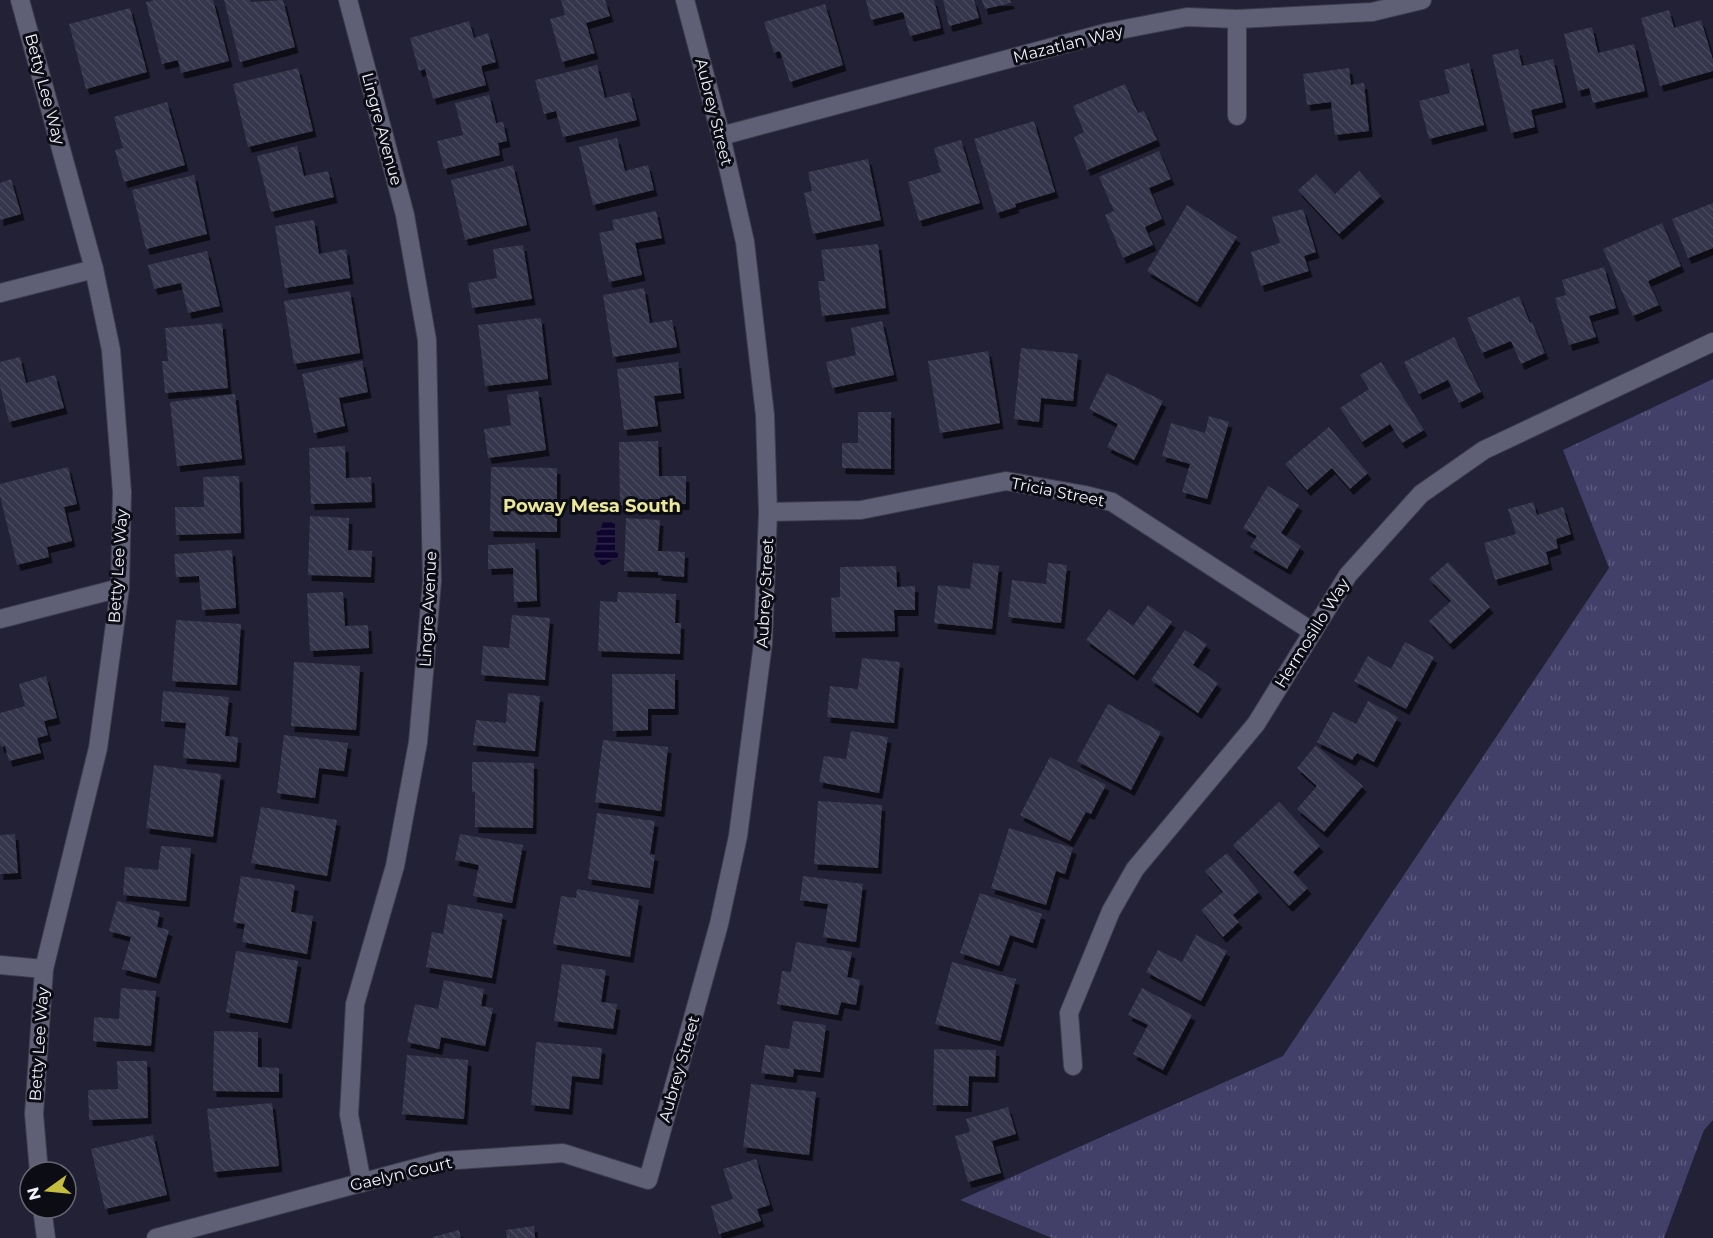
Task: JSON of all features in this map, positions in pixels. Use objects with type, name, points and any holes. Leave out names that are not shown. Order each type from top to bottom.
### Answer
[{"type":"street","name":"Betty Lee Way","points":[[20,0],[94,269],[111,350],[122,480],[120,588],[98,747],[44,969],[34,1114],[38,1160]]},
{"type":"street","name":"Lingre Avenue","points":[[348,0],[405,215],[427,340],[432,581],[418,742],[395,866],[354,1004],[349,1115],[362,1183]]},
{"type":"street","name":"Aubrey Street","points":[[648,1180],[719,924],[738,836],[763,643],[768,512],[765,415],[746,254],[721,136],[685,0]]},
{"type":"street","name":"Mazatlan Way","points":[[721,136],[1109,32],[1187,17],[1237,19],[1372,12],[1422,0]]},
{"type":"street","points":[[1237,19],[1237,116]]},
{"type":"street","points":[[0,293],[94,269]]},
{"type":"street","name":"Hermosillo Way","points":[[1073,1066],[1069,1013],[1111,911],[1135,869],[1256,724],[1348,575],[1420,494],[1484,450],[1713,342]]},
{"type":"street","name":"Tricia Street","points":[[768,512],[861,510],[1006,481],[1085,495],[1112,502],[1313,632]]},
{"type":"street","points":[[0,619],[120,588]]},
{"type":"street","points":[[0,965],[44,969]]},
{"type":"street","name":"Gaelyn Court","points":[[156,1238],[442,1161],[563,1153],[648,1180]]},
{"type":"street","points":[[44,1220],[46,1238]]},
{"type":"green space","points":[[1713,379],[1713,1120],[1704,1130],[1664,1238],[1052,1238],[960,1200],[1283,1056],[1609,568],[1563,450]]},
{"type":"shaded area","points":[[608,520],[615,524],[615,552],[618,553],[618,557],[602,566],[594,555],[598,539],[596,537],[603,522]]},
{"type":"building","points":[[213,0],[229,61],[181,73],[178,60],[162,64],[146,2]]},
{"type":"building","points":[[224,0],[250,0],[251,2],[283,0],[295,47],[240,62]]},
{"type":"building","points":[[561,0],[605,0],[610,16],[586,23],[595,53],[562,62],[550,19],[565,15]]},
{"type":"building","points":[[866,0],[934,0],[941,28],[910,36],[903,12],[871,20]]},
{"type":"building","points":[[943,0],[974,0],[979,18],[949,26]]},
{"type":"building","points":[[982,0],[1010,0],[1011,3],[985,9]]},
{"type":"building","points":[[825,4],[843,65],[790,82],[780,51],[774,53],[764,22]]},
{"type":"building","points":[[130,8],[147,72],[86,89],[69,24]]},
{"type":"building","points":[[1669,10],[1674,28],[1701,20],[1713,60],[1713,71],[1660,86],[1641,18]]},
{"type":"building","points":[[469,21],[474,38],[488,33],[496,62],[481,66],[486,85],[433,99],[425,69],[419,71],[410,38]]},
{"type":"building","points":[[1592,27],[1598,53],[1634,44],[1645,91],[1593,103],[1589,88],[1578,91],[1564,34]]},
{"type":"building","points":[[1518,49],[1522,66],[1553,59],[1563,102],[1531,110],[1535,127],[1511,133],[1492,55]]},
{"type":"building","points":[[1469,63],[1484,125],[1429,139],[1419,101],[1450,93],[1444,70]]},
{"type":"building","points":[[597,65],[605,98],[630,92],[637,120],[563,137],[556,111],[544,114],[535,80]]},
{"type":"building","points":[[298,68],[313,131],[248,147],[233,84]]},
{"type":"building","points":[[1349,68],[1351,85],[1364,83],[1369,131],[1335,135],[1331,102],[1307,105],[1303,74]]},
{"type":"building","points":[[1125,84],[1138,113],[1144,111],[1157,140],[1087,170],[1074,137],[1084,132],[1073,106]]},
{"type":"building","points":[[489,95],[496,123],[503,122],[507,141],[498,143],[500,155],[444,169],[437,141],[463,135],[455,103]]},
{"type":"building","points":[[167,102],[185,165],[124,182],[115,150],[123,148],[114,117]]},
{"type":"building","points":[[1034,121],[1055,192],[1015,204],[1016,207],[997,213],[974,139]]},
{"type":"building","points":[[617,138],[625,171],[648,165],[654,190],[593,205],[579,147]]},
{"type":"building","points":[[961,140],[980,203],[919,221],[908,182],[941,172],[934,148]]},
{"type":"building","points":[[297,146],[304,176],[328,171],[334,197],[271,212],[257,156]]},
{"type":"building","points":[[1159,151],[1171,179],[1149,188],[1162,219],[1145,227],[1153,245],[1123,258],[1105,215],[1114,211],[1099,177]]},
{"type":"building","points":[[868,159],[881,220],[813,234],[804,193],[812,191],[808,172]]},
{"type":"building","points":[[513,165],[527,225],[465,240],[451,180]]},
{"type":"building","points":[[1359,171],[1381,196],[1339,234],[1298,190],[1316,174],[1335,194]]},
{"type":"building","points":[[194,175],[207,234],[146,249],[132,190]]},
{"type":"building","points":[[11,179],[21,214],[0,220],[0,183]]},
{"type":"building","points":[[1713,203],[1713,248],[1688,258],[1672,219]]},
{"type":"building","points":[[1187,205],[1237,237],[1197,302],[1147,271]]},
{"type":"building","points":[[1303,209],[1316,252],[1304,256],[1309,271],[1261,286],[1251,252],[1280,243],[1272,217]]},
{"type":"building","points":[[656,211],[662,238],[635,243],[642,275],[609,282],[599,233],[614,230],[612,220]]},
{"type":"building","points":[[314,220],[319,254],[346,249],[350,278],[285,288],[275,226]]},
{"type":"building","points":[[1662,223],[1681,266],[1648,281],[1659,305],[1633,316],[1603,249]]},
{"type":"building","points":[[878,244],[886,308],[822,316],[818,281],[825,281],[821,250]]},
{"type":"building","points":[[523,245],[532,299],[472,308],[468,283],[497,278],[493,249]]},
{"type":"building","points":[[207,251],[220,306],[188,313],[181,283],[154,289],[148,265]]},
{"type":"building","points":[[1604,267],[1616,308],[1589,316],[1596,337],[1569,345],[1555,298],[1566,295],[1562,280]]},
{"type":"building","points":[[644,288],[650,323],[672,320],[677,347],[613,357],[603,295]]},
{"type":"building","points":[[350,291],[360,353],[294,364],[284,301]]},
{"type":"building","points":[[1519,296],[1545,353],[1521,364],[1511,341],[1482,353],[1467,318]]},
{"type":"building","points":[[541,318],[548,379],[485,386],[478,325]]},
{"type":"building","points":[[882,321],[894,375],[832,388],[826,362],[856,355],[851,328]]},
{"type":"building","points":[[222,323],[228,388],[165,393],[162,361],[168,361],[165,328]]},
{"type":"building","points":[[1454,337],[1481,392],[1459,403],[1448,380],[1419,394],[1404,362]]},
{"type":"building","points":[[1021,348],[1078,354],[1073,401],[1041,398],[1039,422],[1014,419]]},
{"type":"building","points":[[988,351],[1000,423],[940,433],[928,361]]},
{"type":"building","points":[[20,357],[26,383],[55,375],[64,408],[9,422],[0,386],[0,362]]},
{"type":"building","points":[[362,361],[368,392],[339,398],[345,426],[314,433],[302,374]]},
{"type":"building","points":[[678,362],[681,393],[654,396],[658,426],[624,430],[617,369]]},
{"type":"building","points":[[1381,362],[1424,430],[1402,443],[1390,424],[1362,442],[1340,408],[1369,389],[1360,375]]},
{"type":"building","points":[[1107,373],[1163,401],[1134,460],[1107,447],[1118,424],[1089,409]]},
{"type":"building","points":[[538,391],[546,450],[488,458],[484,429],[511,425],[507,395]]},
{"type":"building","points":[[235,394],[242,459],[177,466],[170,402]]},
{"type":"building","points":[[858,412],[891,412],[891,469],[842,468],[842,443],[858,443]]},
{"type":"building","points":[[1209,416],[1229,422],[1207,499],[1182,492],[1190,464],[1162,456],[1171,423],[1205,433]]},
{"type":"building","points":[[1329,427],[1368,473],[1350,489],[1332,468],[1307,490],[1285,464]]},
{"type":"building","points":[[658,441],[659,476],[686,476],[686,504],[620,505],[619,442]]},
{"type":"building","points":[[345,446],[346,478],[371,477],[372,502],[311,504],[309,448]]},
{"type":"building","points":[[68,467],[77,504],[64,507],[72,541],[47,547],[49,557],[17,565],[0,496],[0,484]]},
{"type":"building","points":[[491,467],[557,468],[557,532],[490,531]]},
{"type":"building","points":[[239,476],[241,533],[176,535],[175,507],[204,507],[203,477]]},
{"type":"building","points":[[1268,486],[1299,505],[1281,533],[1301,546],[1287,569],[1250,547],[1257,536],[1243,528]]},
{"type":"building","points":[[1533,502],[1537,515],[1563,507],[1571,534],[1556,539],[1558,548],[1546,552],[1549,564],[1495,580],[1484,543],[1516,534],[1508,509]]},
{"type":"building","points":[[310,516],[349,518],[348,550],[372,551],[371,577],[308,575]]},
{"type":"building","points":[[626,518],[660,520],[658,551],[685,552],[684,577],[658,575],[658,572],[624,571]]},
{"type":"building","points":[[535,543],[537,601],[514,602],[513,568],[488,569],[488,545]]},
{"type":"building","points":[[232,550],[236,608],[202,610],[199,576],[176,577],[174,554]]},
{"type":"building","points":[[1448,562],[1490,607],[1450,644],[1429,621],[1451,601],[1429,579]]},
{"type":"building","points":[[973,563],[999,566],[992,629],[934,623],[938,585],[970,589]]},
{"type":"building","points":[[1048,563],[1067,565],[1061,623],[1008,617],[1012,580],[1046,584]]},
{"type":"building","points":[[896,566],[897,587],[915,586],[915,610],[894,610],[895,631],[832,632],[831,598],[840,597],[840,567]]},
{"type":"building","points":[[343,592],[345,626],[368,625],[369,648],[310,651],[307,593]]},
{"type":"building","points":[[618,592],[676,594],[675,623],[681,623],[680,654],[598,651],[600,601],[617,602]]},
{"type":"building","points":[[1148,605],[1172,622],[1134,675],[1086,640],[1109,609],[1133,626]]},
{"type":"building","points":[[512,615],[550,618],[545,680],[481,675],[483,646],[509,648]]},
{"type":"building","points":[[176,620],[241,624],[237,685],[172,681]]},
{"type":"building","points":[[1185,630],[1207,644],[1193,665],[1218,683],[1198,713],[1151,680]]},
{"type":"building","points":[[1405,642],[1434,657],[1406,709],[1354,681],[1368,656],[1391,669]]},
{"type":"building","points":[[862,658],[900,662],[894,723],[827,717],[830,686],[858,689]]},
{"type":"building","points":[[294,662],[360,666],[356,730],[291,726]]},
{"type":"building","points":[[612,674],[675,674],[675,709],[648,709],[648,730],[613,731]]},
{"type":"building","points":[[46,676],[57,718],[44,721],[48,735],[37,738],[41,753],[9,761],[5,746],[1,747],[0,743],[0,713],[25,706],[19,684]]},
{"type":"building","points":[[163,691],[229,697],[225,736],[238,737],[236,762],[183,758],[186,723],[161,721]]},
{"type":"building","points":[[508,693],[540,696],[535,751],[473,745],[476,720],[506,723]]},
{"type":"building","points":[[1368,701],[1398,717],[1374,762],[1357,753],[1352,760],[1317,742],[1333,712],[1356,724]]},
{"type":"building","points":[[1108,704],[1161,732],[1131,790],[1077,761]]},
{"type":"building","points":[[851,731],[888,737],[879,793],[819,782],[824,756],[846,759]]},
{"type":"building","points":[[284,735],[348,743],[344,771],[319,768],[315,798],[277,793]]},
{"type":"building","points":[[603,740],[668,747],[661,811],[595,802]]},
{"type":"building","points":[[1316,745],[1363,786],[1324,832],[1297,809],[1317,786],[1297,768]]},
{"type":"building","points":[[1050,757],[1106,785],[1091,814],[1086,812],[1070,841],[1020,815]]},
{"type":"building","points":[[472,762],[534,763],[533,828],[475,827]]},
{"type":"building","points":[[154,765],[221,774],[213,837],[146,828]]},
{"type":"building","points":[[818,801],[882,805],[878,868],[814,864]]},
{"type":"building","points":[[1279,802],[1320,846],[1293,872],[1308,888],[1289,906],[1233,845]]},
{"type":"building","points":[[261,807],[337,820],[327,876],[251,863]]},
{"type":"building","points":[[597,813],[655,821],[650,854],[655,855],[650,888],[588,879]]},
{"type":"building","points":[[1009,828],[1073,848],[1065,874],[1056,871],[1046,905],[991,888]]},
{"type":"building","points":[[15,834],[18,873],[0,874],[0,835]]},
{"type":"building","points":[[460,834],[523,845],[512,903],[473,896],[479,865],[455,860]]},
{"type":"building","points":[[161,846],[191,848],[186,901],[123,895],[125,867],[158,870]]},
{"type":"building","points":[[1227,853],[1259,892],[1233,915],[1239,922],[1223,937],[1201,910],[1223,892],[1205,871]]},
{"type":"building","points":[[241,876],[295,885],[291,912],[313,916],[307,954],[242,942],[245,924],[233,922]]},
{"type":"building","points":[[803,876],[863,884],[856,942],[823,937],[828,904],[800,900]]},
{"type":"building","points":[[577,889],[639,900],[630,957],[553,944],[561,896],[576,898]]},
{"type":"building","points":[[980,893],[1042,914],[1033,943],[1010,935],[999,966],[960,953]]},
{"type":"building","points":[[117,901],[160,912],[157,927],[169,930],[156,978],[122,969],[131,937],[109,931]]},
{"type":"building","points":[[448,904],[503,914],[492,978],[426,967],[432,932],[443,934]]},
{"type":"building","points":[[1196,935],[1227,951],[1201,1001],[1146,972],[1158,950],[1182,962]]},
{"type":"building","points":[[796,942],[852,952],[847,977],[860,980],[856,1005],[841,1002],[838,1015],[777,1004],[782,971],[791,972]]},
{"type":"building","points":[[236,951],[298,961],[288,1023],[226,1012]]},
{"type":"building","points":[[952,962],[1016,979],[1000,1041],[935,1024]]},
{"type":"building","points":[[562,964],[606,970],[601,1002],[617,1004],[613,1029],[554,1021]]},
{"type":"building","points":[[444,980],[484,989],[481,1006],[493,1008],[485,1046],[441,1037],[439,1049],[407,1042],[415,1004],[438,1009]]},
{"type":"building","points":[[121,988],[156,991],[151,1046],[93,1041],[94,1017],[119,1019]]},
{"type":"building","points":[[1142,988],[1192,1015],[1163,1070],[1133,1054],[1148,1025],[1128,1015]]},
{"type":"building","points":[[793,1021],[826,1025],[820,1072],[794,1069],[793,1077],[761,1073],[765,1045],[789,1049]]},
{"type":"building","points":[[214,1031],[258,1032],[258,1067],[279,1068],[279,1092],[213,1091]]},
{"type":"building","points":[[536,1042],[602,1048],[599,1079],[572,1076],[569,1109],[531,1105]]},
{"type":"building","points":[[934,1049],[996,1050],[995,1077],[969,1076],[968,1106],[933,1105]]},
{"type":"building","points":[[407,1055],[468,1060],[464,1119],[402,1114]]},
{"type":"building","points":[[117,1061],[147,1061],[148,1118],[89,1120],[88,1090],[118,1089]]},
{"type":"building","points":[[751,1084],[816,1092],[809,1155],[743,1147]]},
{"type":"building","points":[[272,1103],[279,1166],[214,1172],[207,1109]]},
{"type":"building","points":[[1008,1107],[1016,1134],[992,1141],[1001,1173],[968,1182],[955,1136],[970,1132],[966,1119]]},
{"type":"building","points":[[153,1135],[167,1195],[105,1209],[91,1149]]},
{"type":"building","points":[[756,1159],[770,1205],[757,1209],[761,1221],[719,1234],[711,1206],[733,1199],[723,1169]]},
{"type":"building","points":[[534,1226],[535,1238],[507,1238],[506,1230]]},
{"type":"building","points":[[459,1230],[461,1238],[433,1238],[433,1237]]},
{"type":"district","name":"Poway Mesa South","points":[[592,506]]}]
